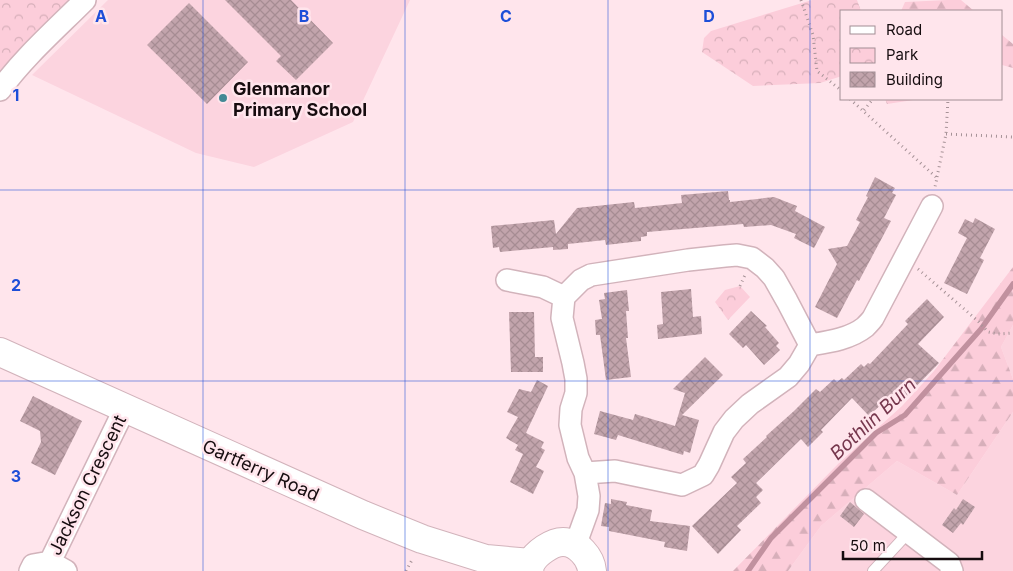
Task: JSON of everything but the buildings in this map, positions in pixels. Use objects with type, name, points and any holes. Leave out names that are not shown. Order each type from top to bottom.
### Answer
[{"type":"street","points":[[0,90],[8,79],[85,0]]},
{"type":"street","points":[[810,345],[832,342],[854,334],[874,318],[932,206]]},
{"type":"street","points":[[575,546],[588,510],[589,496],[585,474],[578,458],[570,425],[571,409],[576,393],[576,379],[574,363],[562,318],[564,297],[582,280],[591,275],[688,260],[737,255],[752,258],[774,278],[810,345]]},
{"type":"street","points":[[506,280],[543,288],[564,297]]},
{"type":"street","points":[[585,474],[614,471],[682,484],[703,475],[724,432],[734,419],[750,404],[788,377],[799,364],[810,345]]},
{"type":"street","name":"Gartferry Road","points":[[0,352],[363,515],[422,539],[486,559],[530,567]]},
{"type":"street","name":"Jackson Crescent","points":[[30,571],[33,565],[58,567],[125,408]]},
{"type":"street","points":[[866,500],[949,563],[952,571]]},
{"type":"street","points":[[530,567],[539,552],[549,546],[565,542],[575,546],[585,554],[592,566],[592,571]]},
{"type":"lane","points":[[873,571],[909,532]]},
{"type":"path","points":[[801,0],[813,35],[818,71],[840,89]]},
{"type":"path","points":[[851,100],[937,178]]},
{"type":"path","points":[[864,110],[872,100]]},
{"type":"path","points":[[932,206],[946,134],[948,100]]},
{"type":"path","points":[[946,134],[1013,137]]},
{"type":"path","points":[[905,258],[978,321],[988,332],[998,334],[1013,333]]},
{"type":"shaded area","name":"Glenmanor Primary School","points":[[108,0],[410,0],[353,122],[254,167],[196,153],[32,75]]},
{"type":"shaded area","points":[[1013,325],[1013,379],[1001,347]]},
{"type":"shaded area","points":[[1013,412],[1013,571],[788,571],[821,526],[897,461],[957,495]]},
{"type":"green space","points":[[0,0],[68,0],[0,70]]},
{"type":"green space","points":[[812,0],[857,0],[861,10],[840,10],[840,77],[820,83],[753,86],[702,52],[704,38],[711,31]]},
{"type":"green space","points":[[961,0],[973,10],[901,10],[905,2]]},
{"type":"green space","points":[[1003,36],[1013,44],[1013,68],[1003,65]]},
{"type":"green space","points":[[885,100],[913,100],[887,104]]},
{"type":"green space","points":[[1013,267],[1013,325],[1001,347],[1013,379],[1013,412],[957,495],[897,461],[821,526],[788,571],[733,571],[840,462],[902,406],[934,371]]},
{"type":"green space","points":[[740,286],[750,297],[728,320],[715,302],[725,290]]},
{"type":"waterway","name":"Bothlin Burn","points":[[748,571],[771,538],[876,433],[905,415],[981,329],[1013,284]]},
{"type":"place","name":"Glenmanor Primary School","points":[[223,98]]}]
